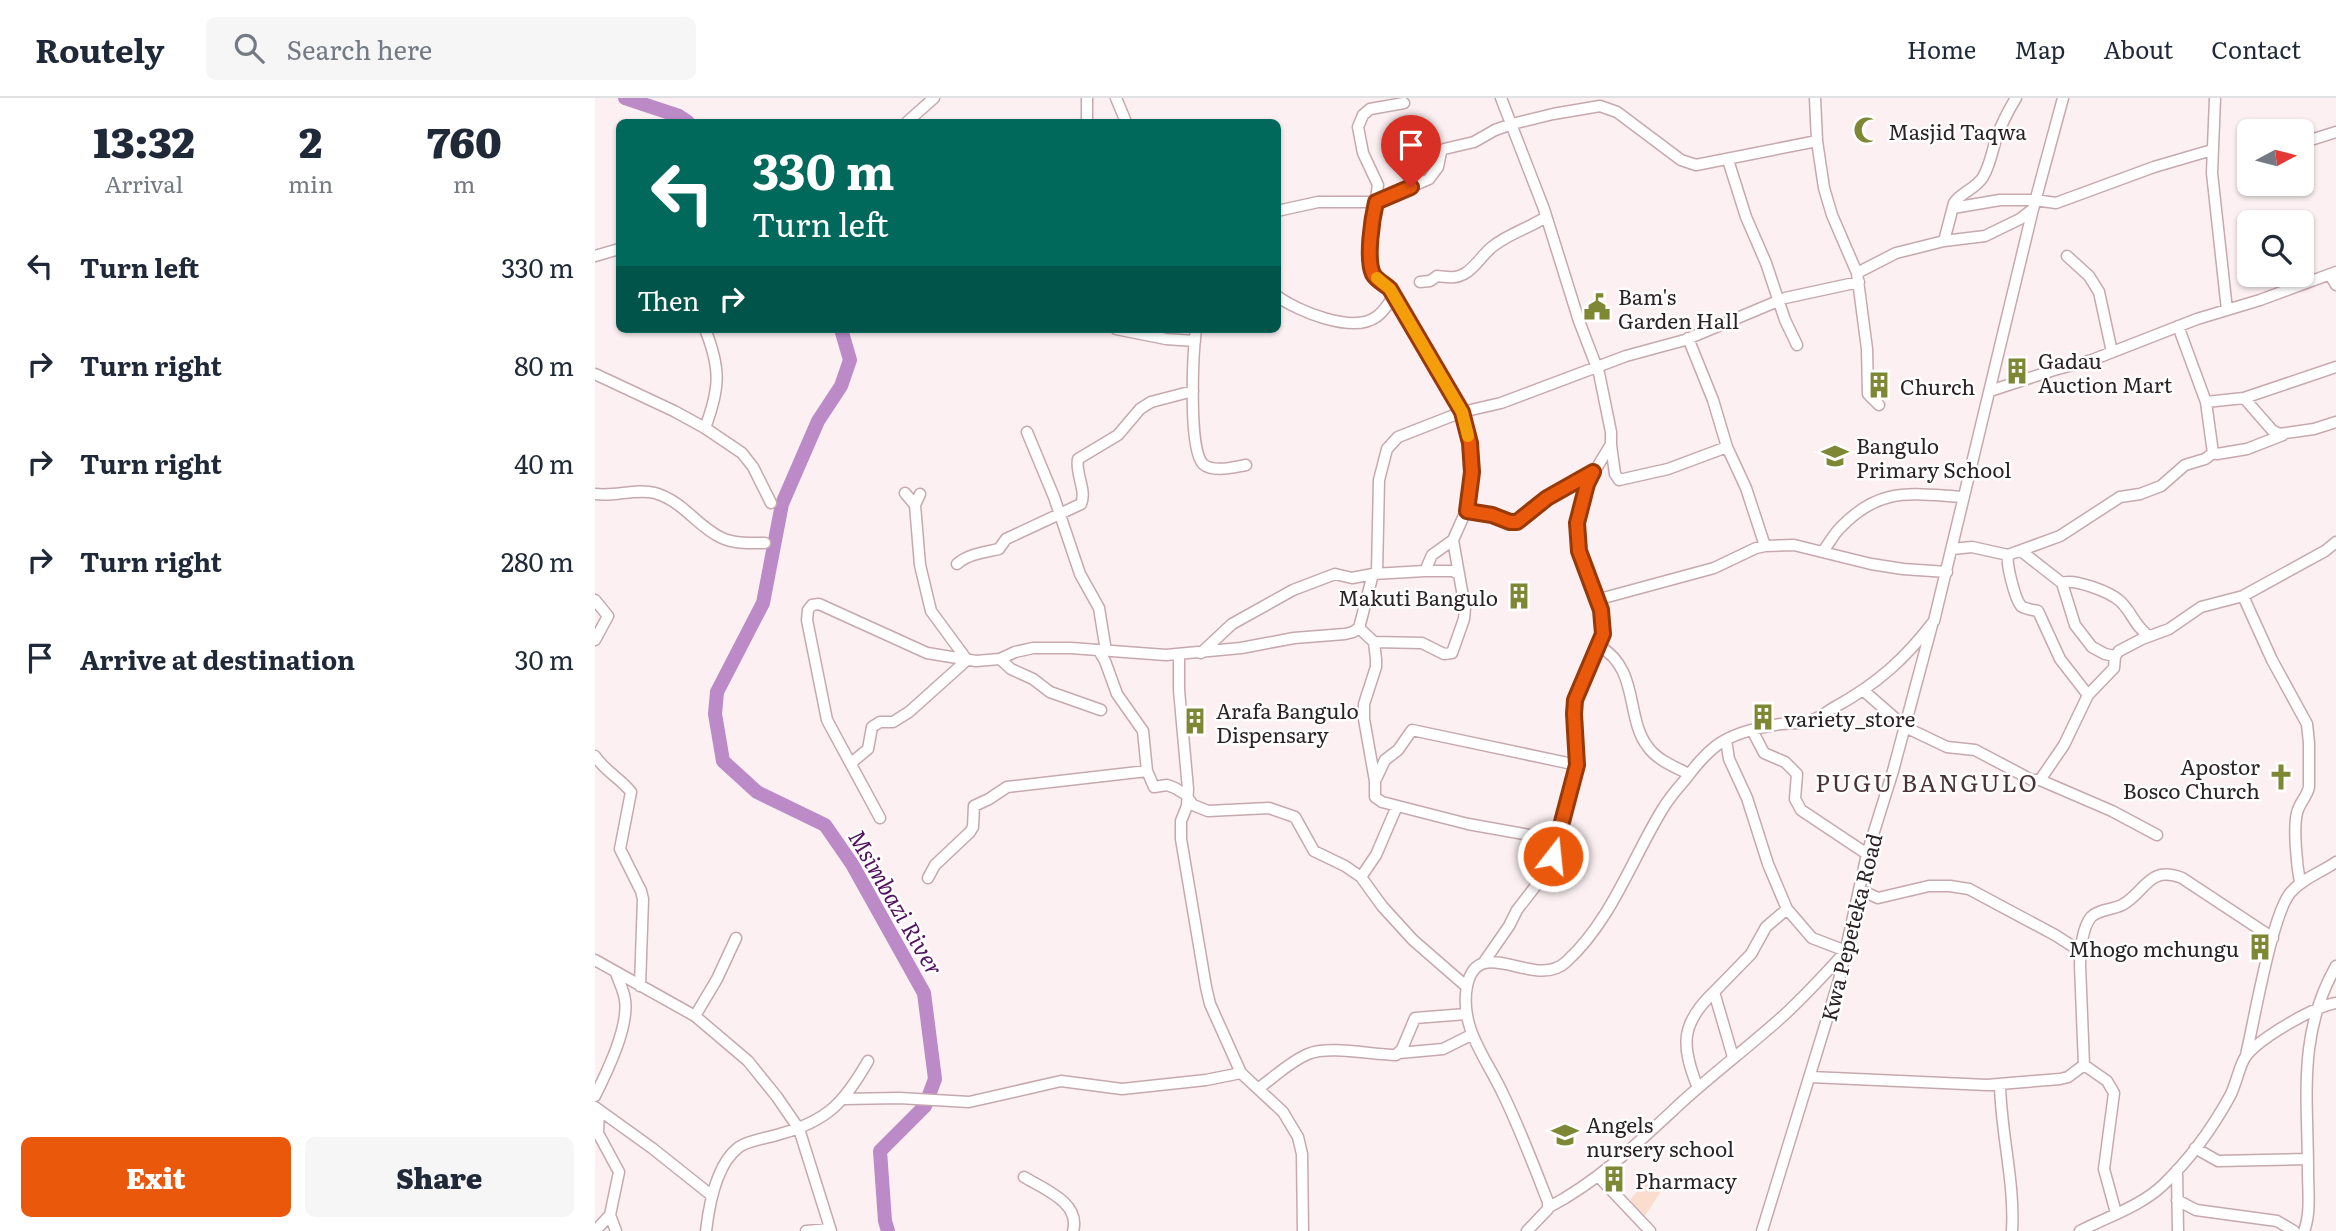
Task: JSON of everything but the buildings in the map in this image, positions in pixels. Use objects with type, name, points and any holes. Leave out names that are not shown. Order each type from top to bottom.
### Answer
[{"type":"street","points":[[910,119],[934,98]]},
{"type":"street","points":[[1087,98],[1087,119]]},
{"type":"street","points":[[1117,98],[1125,119]]},
{"type":"street","points":[[1501,98],[1546,217],[1596,366],[1611,432],[1615,474],[1619,480],[1668,469],[1727,447]]},
{"type":"street","points":[[1815,98],[1817,141],[1824,188],[1832,215],[1858,277],[1867,349],[1868,394],[1879,405]]},
{"type":"street","points":[[1944,241],[1957,199],[1982,180],[2003,123],[2016,98]]},
{"type":"street","name":"Kwa Pepeteka Road","points":[[1762,1231],[1811,1077],[1846,951],[1867,854],[1934,621],[2034,205],[2063,98]]},
{"type":"street","points":[[2215,98],[2212,150],[2215,206],[2227,310]]},
{"type":"street","points":[[1405,103],[1370,109],[1359,122],[1359,143],[1378,185],[1370,235],[1372,268],[1374,275],[1387,285],[1462,412],[1470,443],[1471,465],[1467,511],[1453,540],[1432,555],[1425,571]]},
{"type":"street","points":[[1281,210],[1318,202],[1376,202],[1429,179],[1438,167],[1444,149],[1474,142],[1512,124],[1600,106],[1608,108],[1689,163],[1703,165],[1817,141]]},
{"type":"street","points":[[2314,139],[2336,132]]},
{"type":"street","points":[[1953,208],[2000,200],[2034,205],[2062,202],[2154,167],[2212,150]]},
{"type":"street","points":[[1728,160],[1746,217],[1797,345]]},
{"type":"street","points":[[880,818],[824,711],[807,620],[808,610],[812,605],[819,604],[927,653],[976,662],[1000,659],[1033,648],[1071,648],[1155,655],[1201,653],[1294,638],[1353,632],[1359,628],[1367,589],[1375,574],[1379,480],[1387,449],[1398,437],[1462,412],[1501,403],[1596,366],[1688,338],[1758,311],[1778,300],[1858,277],[1896,253],[1944,241],[1985,236],[2020,219],[2034,205]]},
{"type":"street","points":[[1420,282],[1430,281],[1437,276],[1447,278],[1465,273],[1502,240],[1546,217]]},
{"type":"street","points":[[595,256],[616,250]]},
{"type":"street","points":[[2067,257],[2097,286],[2112,352]]},
{"type":"street","points":[[1990,391],[2092,360],[2333,273],[2336,285]]},
{"type":"street","points":[[1281,299],[1297,309],[1328,320],[1362,323],[1375,318],[1394,297]]},
{"type":"street","points":[[2178,327],[2206,402],[2213,453]]},
{"type":"street","points":[[705,428],[717,386],[713,351],[706,333]]},
{"type":"street","points":[[1136,333],[1195,341]]},
{"type":"street","points":[[1196,333],[1193,391],[1197,447],[1203,464],[1214,468],[1246,465]]},
{"type":"street","points":[[1688,338],[1713,400],[1727,447],[1746,488],[1765,546]]},
{"type":"street","points":[[2206,402],[2244,398],[2336,367]]},
{"type":"street","points":[[595,374],[705,428],[742,453],[753,467],[771,503]]},
{"type":"street","points":[[957,564],[976,554],[999,549],[1006,539],[1083,501],[1076,462],[1080,456],[1118,435],[1140,409],[1151,401],[1193,391]]},
{"type":"street","points":[[2244,398],[2274,432],[2283,435]]},
{"type":"street","points":[[1952,549],[1972,547],[2007,555],[2021,551],[2060,536],[2120,496],[2140,494],[2161,486],[2185,465],[2205,459],[2213,453],[2248,449],[2283,435],[2336,422]]},
{"type":"street","points":[[1027,432],[1060,514],[1080,574],[1099,608],[1105,661],[1117,694],[1143,731],[1147,771],[1154,787],[1167,785],[1180,791],[1196,807],[1215,812],[1261,807],[1289,815],[1299,821],[1314,851],[1361,877],[1395,922],[1467,987]]},
{"type":"street","points":[[1484,962],[1517,910],[1541,879],[1553,856],[1577,765],[1575,700],[1599,646],[1603,634],[1603,620],[1579,551],[1577,523],[1587,484],[1611,444]]},
{"type":"street","points":[[1467,511],[1517,522],[1547,498],[1593,472]]},
{"type":"street","points":[[905,493],[915,505]]},
{"type":"street","points":[[595,494],[657,494],[680,504],[719,537],[765,543]]},
{"type":"street","points":[[920,494],[915,505],[921,569],[929,607],[967,660]]},
{"type":"street","points":[[1823,551],[1837,530],[1875,500],[1891,496],[1963,496]]},
{"type":"street","points":[[1359,628],[1374,642],[1422,643],[1444,654],[1452,653],[1464,614],[1453,540]]},
{"type":"street","points":[[2040,780],[2064,745],[2088,695],[2114,668],[2115,656],[2123,649],[2169,629],[2201,607],[2243,596],[2325,551],[2336,542]]},
{"type":"street","points":[[1596,600],[1714,568],[1765,546],[1794,545],[1903,569],[1947,572]]},
{"type":"street","points":[[2021,551],[2062,583],[2079,632],[2098,651],[2115,656]]},
{"type":"street","points":[[2007,555],[2007,568],[2020,603],[2024,608],[2038,611],[2063,663],[2088,695]]},
{"type":"street","points":[[1201,653],[1232,624],[1293,590],[1335,574],[1352,578],[1425,571],[1453,571],[1458,574]]},
{"type":"street","points":[[2062,583],[2071,582],[2099,590],[2119,600],[2136,626],[2149,636]]},
{"type":"street","points":[[2243,596],[2272,660],[2307,724],[2309,787],[2295,821],[2299,883]]},
{"type":"street","points":[[595,600],[608,616],[595,640]]},
{"type":"street","points":[[1549,1207],[1503,1092],[1471,1035],[1466,1014],[1467,987],[1471,975],[1478,965],[1484,962],[1547,971],[1560,967],[1595,930],[1664,807],[1701,758],[1726,740],[1752,730],[1812,720],[1864,691],[1888,673],[1934,621]]},
{"type":"street","points":[[1374,642],[1376,667],[1364,704],[1364,719],[1375,781],[1375,797],[1383,802],[1468,824],[1557,840]]},
{"type":"street","points":[[1599,646],[1614,658],[1624,674],[1641,734],[1649,749],[1664,761],[1689,774]]},
{"type":"street","points":[[1179,654],[1179,690],[1188,769],[1188,799],[1181,821],[1181,839],[1206,987],[1210,1004],[1241,1073],[1283,1112],[1298,1137],[1302,1154],[1303,1231]]},
{"type":"street","points":[[1000,659],[1011,670],[1034,679],[1050,692],[1101,710]]},
{"type":"street","points":[[851,763],[868,749],[874,724],[893,722],[909,712],[967,660]]},
{"type":"street","points":[[1864,691],[1905,727],[1947,747],[1975,750],[2032,780],[2040,780],[2112,811],[2157,835]]},
{"type":"street","points":[[1375,781],[1385,760],[1398,750],[1412,730],[1577,765]]},
{"type":"street","points":[[1752,730],[1764,753],[1785,762],[1797,774],[1795,799],[1801,810],[1867,854]]},
{"type":"street","points":[[1527,1231],[1549,1207],[1598,1176],[1660,1124],[1798,1002],[1846,951],[1812,938],[1787,909],[1767,864],[1747,798],[1729,759],[1726,740]]},
{"type":"street","points":[[595,756],[612,776],[631,792],[620,849],[643,899],[641,986]]},
{"type":"street","points":[[928,878],[935,865],[970,832],[973,827],[974,806],[1007,787],[1022,783],[1147,771]]},
{"type":"street","points":[[1361,877],[1382,844],[1397,806]]},
{"type":"street","points":[[2080,1231],[2147,1198],[2177,1170],[2195,1148],[2230,1096],[2246,1055],[2284,900],[2299,883],[2336,862]]},
{"type":"street","points":[[2084,1065],[2080,951],[2091,918],[2102,911],[2125,904],[2152,878],[2167,874],[2182,878],[2273,938]]},
{"type":"street","points":[[1860,890],[1878,898],[1930,886],[1969,889],[2080,951]]},
{"type":"street","points":[[1698,1088],[1692,1073],[1685,1035],[1699,1008],[1751,954],[1766,927],[1787,909]]},
{"type":"street","points":[[695,1016],[717,979],[736,938]]},
{"type":"street","points":[[595,960],[695,1016],[748,1061],[777,1097],[799,1129],[830,1230],[806,1231]]},
{"type":"street","points":[[2304,1231],[2308,1215],[2308,1045],[2317,1007],[2336,967]]},
{"type":"street","points":[[595,1096],[612,1060],[624,1018],[625,999],[616,973]]},
{"type":"street","points":[[1714,992],[1733,1057]]},
{"type":"street","points":[[2246,1055],[2301,1014],[2336,1003]]},
{"type":"street","points":[[1399,1053],[1415,1018],[1466,1014]]},
{"type":"street","points":[[1259,1088],[1314,1052],[1393,1055],[1443,1049],[1471,1035]]},
{"type":"street","points":[[706,1231],[711,1195],[732,1155],[740,1146],[799,1129],[828,1113],[843,1099],[868,1061]]},
{"type":"street","points":[[1811,1077],[2000,1085],[2060,1079],[2068,1077],[2084,1065]]},
{"type":"street","points":[[2084,1065],[2107,1081],[2114,1093],[2104,1169],[2116,1213]]},
{"type":"street","points":[[843,1099],[899,1098],[969,1102],[1061,1081],[1122,1089],[1206,1080],[1241,1073]]},
{"type":"street","points":[[2000,1085],[2001,1119],[2012,1203],[2012,1231]]},
{"type":"street","points":[[597,1109],[685,1172],[711,1195]]},
{"type":"street","points":[[595,1231],[610,1215],[619,1171],[598,1133],[597,1109]]},
{"type":"street","points":[[2195,1148],[2218,1161],[2308,1159]]},
{"type":"street","points":[[2177,1170],[2178,1231]]},
{"type":"street","points":[[1598,1176],[1650,1231]]},
{"type":"street","points":[[1024,1177],[1067,1204],[1074,1217],[1073,1231]]},
{"type":"street","points":[[2177,1200],[2196,1210],[2277,1221],[2294,1231]]},
{"type":"street","points":[[610,1215],[616,1231]]},
{"type":"shaded area","points":[[1648,1178],[1661,1191],[1645,1216],[1630,1200]]},
{"type":"waterway","name":"Msimbazi River","points":[[625,98],[684,119]]},
{"type":"waterway","name":"Msimbazi River","points":[[842,333],[850,360],[841,386],[818,421],[782,504],[763,603],[717,692],[715,714],[723,761],[757,792],[825,825],[852,864],[924,993],[935,1079],[925,1106],[880,1151],[888,1231]]},
{"type":"slow traffic","points":[[1377,278],[1390,289],[1423,350],[1462,412],[1468,436]]},
{"type":"place","name":"Masjid Taqwa","points":[[1867,130]]},
{"type":"place","name":"Bam's Garden Hall","points":[[1597,307]]},
{"type":"place","name":"Gadau Auction Mart","points":[[2017,371]]},
{"type":"place","name":"Church","points":[[1879,385]]},
{"type":"place","name":"Bangulo Primary School","points":[[1835,456]]},
{"type":"place","name":"Makuti Bangulo","points":[[1519,596]]},
{"type":"place","name":"variety_store","points":[[1763,717]]},
{"type":"place","name":"Arafa Bangulo Dispensary","points":[[1195,721]]},
{"type":"place","name":"Apostor Bosco Church","points":[[2281,777]]},
{"type":"place","name":"Mhogo mchungu","points":[[2260,947]]},
{"type":"place","name":"Angels nursery school","points":[[1565,1135]]},
{"type":"place","name":"Pharmacy","points":[[1614,1179]]},
{"type":"district","name":"PUGU BANGULO","points":[[1927,781]]},
{"type":"route","points":[[1411,187],[1376,202],[1370,235],[1372,268],[1378,280],[1390,289],[1423,350],[1462,412],[1470,443],[1472,472],[1467,511],[1517,522],[1547,498],[1593,472],[1580,506],[1577,523],[1579,551],[1601,610],[1603,634],[1575,700],[1577,765],[1553,856]]}]
